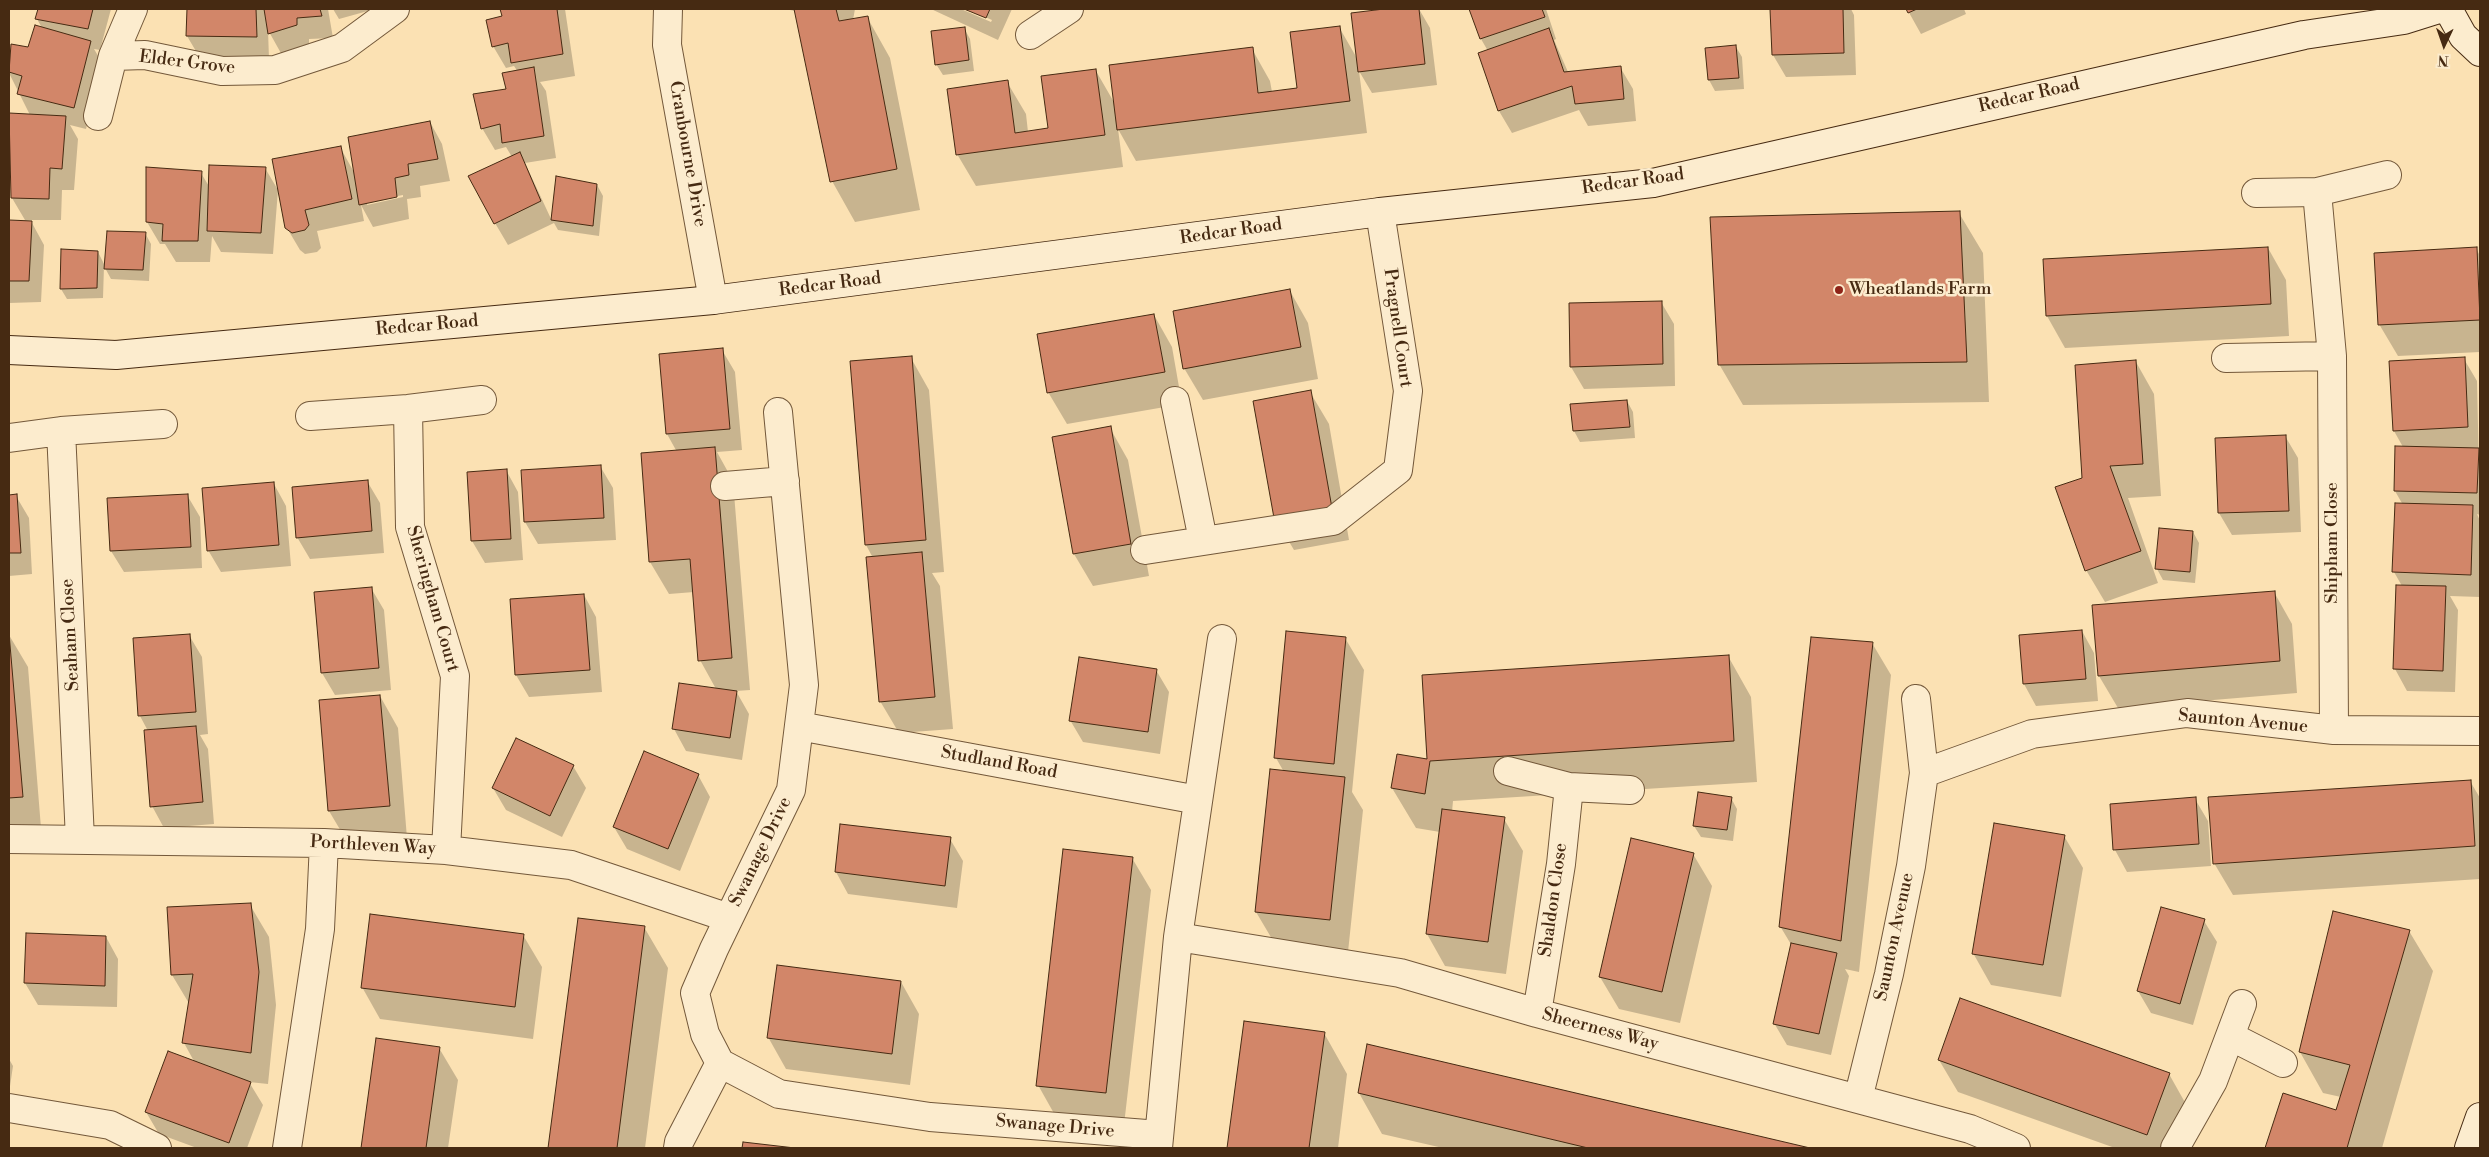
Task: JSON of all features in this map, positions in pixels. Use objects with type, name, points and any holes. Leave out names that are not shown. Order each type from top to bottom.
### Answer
[{"type":"street","name":"Elder Grove","points":[[98,116],[113,56],[133,9]]},
{"type":"street","name":"Elder Grove","points":[[113,56],[145,55],[222,71],[275,70],[342,48],[395,9]]},
{"type":"street","name":"Cranbourne Drive","points":[[668,9],[667,45],[713,300]]},
{"type":"street","points":[[1030,35],[1068,9]]},
{"type":"street","name":"Redcar Road","points":[[9,350],[116,354],[713,300],[1380,212],[1653,183],[2304,35],[2404,20],[2439,9]]},
{"type":"street","points":[[2448,9],[2463,36],[2480,52]]},
{"type":"street","points":[[2256,193],[2317,192],[2387,176]]},
{"type":"street","name":"Shipham Close","points":[[2317,192],[2332,356],[2334,730]]},
{"type":"street","name":"Pragnell Court","points":[[1145,550],[1333,521],[1398,470],[1408,392],[1380,212]]},
{"type":"street","points":[[2226,358],[2332,356]]},
{"type":"street","points":[[310,416],[408,409],[482,400]]},
{"type":"street","points":[[1174,402],[1203,540]]},
{"type":"street","name":"Sheringham Court","points":[[408,409],[410,527],[455,676],[446,850]]},
{"type":"street","name":"Swanage Drive","points":[[778,412],[804,685],[791,790],[728,918],[695,993],[705,1034],[720,1063],[779,1094],[930,1117],[1158,1142]]},
{"type":"street","points":[[9,438],[61,431],[163,424]]},
{"type":"street","name":"Seaham Close","points":[[61,431],[80,839]]},
{"type":"street","points":[[725,486],[785,481]]},
{"type":"street","points":[[1158,1142],[1178,937],[1222,639]]},
{"type":"street","name":"Saunton Avenue","points":[[1858,1099],[1889,974],[1924,773],[1916,699]]},
{"type":"street","name":"Saunton Avenue","points":[[1924,773],[2032,734],[2187,713],[2334,730],[2480,731]]},
{"type":"street","name":"Studland Road","points":[[798,726],[1198,800]]},
{"type":"street","points":[[1508,771],[1569,787],[1630,790]]},
{"type":"street","name":"Shaldon Close","points":[[1537,1012],[1561,864],[1569,787]]},
{"type":"street","name":"Porthleven Way","points":[[9,838],[324,843],[446,850],[571,865],[728,918]]},
{"type":"street","points":[[287,1148],[320,928],[324,843]]},
{"type":"street","name":"Sheerness Way","points":[[1178,937],[1400,973],[1970,1129],[2016,1148]]},
{"type":"street","points":[[2176,1148],[2213,1081],[2242,1004]]},
{"type":"street","points":[[2230,1036],[2283,1064]]},
{"type":"street","points":[[678,1148],[679,1142],[720,1063]]},
{"type":"street","points":[[9,1108],[110,1125],[157,1148]]},
{"type":"street","points":[[2469,1148],[2480,1117]]},
{"type":"building","points":[[38,9],[93,9],[88,29],[35,19]]},
{"type":"building","points":[[187,9],[256,9],[257,37],[186,36]]},
{"type":"building","points":[[264,9],[320,9],[322,16],[297,18],[297,25],[268,34]]},
{"type":"building","points":[[500,9],[557,9],[563,54],[511,63],[508,43],[492,47],[486,20],[502,16]]},
{"type":"building","points":[[794,9],[836,9],[839,21],[868,16],[897,169],[830,182]]},
{"type":"building","points":[[964,9],[990,9],[986,18]]},
{"type":"building","points":[[1384,9],[1419,9],[1425,64],[1358,72],[1351,13]]},
{"type":"building","points":[[1469,9],[1542,9],[1545,17],[1480,39]]},
{"type":"building","points":[[1770,9],[1843,9],[1844,53],[1772,55]]},
{"type":"building","points":[[1906,9],[1917,9],[1908,13]]},
{"type":"building","points":[[35,25],[91,41],[74,108],[17,94],[22,76],[9,72],[11,44],[28,47]]},
{"type":"building","points":[[1340,26],[1350,101],[1117,130],[1109,65],[1253,47],[1258,93],[1297,88],[1290,32]]},
{"type":"building","points":[[965,27],[969,60],[935,65],[931,31]]},
{"type":"building","points":[[1549,28],[1564,72],[1621,66],[1624,99],[1575,104],[1572,86],[1498,111],[1478,53]]},
{"type":"building","points":[[1736,45],[1739,78],[1708,80],[1705,48]]},
{"type":"building","points":[[534,67],[544,136],[502,143],[500,124],[481,129],[473,94],[506,89],[502,73]]},
{"type":"building","points":[[1096,69],[1105,135],[956,155],[947,89],[1008,80],[1015,133],[1048,128],[1041,76]]},
{"type":"building","points":[[9,113],[66,116],[62,169],[50,168],[49,199],[11,198]]},
{"type":"building","points":[[430,121],[438,159],[408,164],[409,175],[395,178],[397,197],[359,205],[348,137]]},
{"type":"building","points":[[341,146],[352,199],[305,210],[309,225],[305,230],[292,233],[285,228],[272,159]]},
{"type":"building","points":[[520,152],[541,201],[494,224],[468,176]]},
{"type":"building","points":[[209,165],[266,167],[261,233],[207,231]]},
{"type":"building","points":[[146,167],[202,171],[198,241],[162,241],[163,224],[146,222]]},
{"type":"building","points":[[556,176],[597,184],[593,226],[551,220]]},
{"type":"building","name":"Wheatlands Farm","points":[[1960,211],[1967,362],[1718,365],[1710,217]]},
{"type":"building","points":[[9,220],[32,221],[29,281],[9,281]]},
{"type":"building","points":[[107,231],[146,232],[143,270],[104,269]]},
{"type":"building","points":[[2268,247],[2271,304],[2046,316],[2043,259]]},
{"type":"building","points":[[2477,247],[2480,320],[2378,325],[2374,253]]},
{"type":"building","points":[[61,249],[98,251],[97,288],[60,289]]},
{"type":"building","points":[[1290,289],[1301,347],[1183,369],[1173,311]]},
{"type":"building","points":[[1662,301],[1663,364],[1570,367],[1569,303]]},
{"type":"building","points":[[1154,314],[1165,372],[1047,393],[1037,334]]},
{"type":"building","points":[[723,348],[730,429],[666,434],[659,354]]},
{"type":"building","points":[[912,356],[926,540],[865,545],[850,361]]},
{"type":"building","points":[[2465,357],[2468,427],[2393,431],[2389,361]]},
{"type":"building","points":[[2136,360],[2143,464],[2110,466],[2141,551],[2085,571],[2055,487],[2082,478],[2075,365]]},
{"type":"building","points":[[1311,390],[1332,508],[1274,518],[1253,401]]},
{"type":"building","points":[[1627,400],[1630,427],[1573,431],[1570,404]]},
{"type":"building","points":[[1111,426],[1131,544],[1073,554],[1052,437]]},
{"type":"building","points":[[2286,435],[2289,511],[2218,513],[2215,438]]},
{"type":"building","points":[[2395,446],[2479,448],[2477,493],[2394,491]]},
{"type":"building","points":[[715,447],[732,658],[698,661],[690,559],[649,562],[641,453]]},
{"type":"building","points":[[601,465],[604,518],[524,522],[521,470]]},
{"type":"building","points":[[507,469],[511,539],[471,541],[467,472]]},
{"type":"building","points":[[368,480],[372,531],[296,538],[292,487]]},
{"type":"building","points":[[274,482],[279,545],[207,551],[202,488]]},
{"type":"building","points":[[17,494],[21,553],[9,553],[9,495]]},
{"type":"building","points":[[188,494],[191,547],[110,551],[107,498]]},
{"type":"building","points":[[2395,503],[2473,505],[2471,575],[2392,572]]},
{"type":"building","points":[[2159,528],[2193,531],[2190,572],[2155,569]]},
{"type":"building","points":[[922,552],[935,697],[879,702],[866,557]]},
{"type":"building","points":[[2396,585],[2446,586],[2443,671],[2393,669]]},
{"type":"building","points":[[372,587],[379,668],[321,673],[314,592]]},
{"type":"building","points":[[2275,591],[2280,661],[2098,676],[2092,605]]},
{"type":"building","points":[[584,594],[590,670],[515,675],[510,599]]},
{"type":"building","points":[[2082,630],[2086,679],[2023,684],[2019,635]]},
{"type":"building","points":[[1286,631],[1346,637],[1334,764],[1274,758]]},
{"type":"building","points":[[9,633],[23,797],[9,798]]},
{"type":"building","points":[[190,634],[196,712],[138,716],[133,638]]},
{"type":"building","points":[[1811,637],[1873,642],[1841,941],[1779,927]]},
{"type":"building","points":[[1729,655],[1734,741],[1430,761],[1425,794],[1391,788],[1397,754],[1427,759],[1422,675]]},
{"type":"building","points":[[1079,657],[1157,669],[1148,732],[1069,721]]},
{"type":"building","points":[[679,683],[737,691],[730,738],[672,729]]},
{"type":"building","points":[[380,695],[390,806],[328,811],[319,700]]},
{"type":"building","points":[[196,726],[203,802],[150,807],[144,730]]},
{"type":"building","points":[[516,738],[574,765],[550,816],[492,788]]},
{"type":"building","points":[[644,751],[699,774],[668,849],[613,827]]},
{"type":"building","points":[[1270,769],[1345,777],[1330,920],[1255,912]]},
{"type":"building","points":[[2471,780],[2475,846],[2213,864],[2208,797]]},
{"type":"building","points":[[1698,792],[1732,797],[1727,830],[1693,826]]},
{"type":"building","points":[[2196,797],[2199,844],[2113,850],[2110,804]]},
{"type":"building","points":[[1442,809],[1505,817],[1488,942],[1426,934]]},
{"type":"building","points":[[1994,823],[2065,835],[2043,965],[1972,954]]},
{"type":"building","points":[[840,824],[951,837],[945,886],[835,872]]},
{"type":"building","points":[[1631,838],[1694,853],[1662,992],[1599,977]]},
{"type":"building","points":[[1063,849],[1133,857],[1106,1093],[1036,1086]]},
{"type":"building","points":[[251,903],[259,972],[251,1053],[182,1043],[193,974],[171,975],[167,907]]},
{"type":"building","points":[[2161,907],[2205,919],[2180,1004],[2137,991]]},
{"type":"building","points":[[2333,911],[2410,930],[2347,1148],[2265,1148],[2283,1093],[2336,1110],[2350,1065],[2299,1052]]},
{"type":"building","points":[[370,914],[524,934],[515,1007],[361,988]]},
{"type":"building","points":[[578,918],[645,926],[617,1148],[548,1148]]},
{"type":"building","points":[[26,933],[106,936],[105,986],[24,983]]},
{"type":"building","points":[[1791,943],[1837,953],[1819,1034],[1773,1024]]},
{"type":"building","points":[[777,965],[901,981],[892,1054],[767,1038]]},
{"type":"building","points":[[1960,998],[2170,1073],[2147,1135],[1938,1060]]},
{"type":"building","points":[[1244,1021],[1325,1032],[1309,1148],[1227,1148]]},
{"type":"building","points":[[376,1038],[440,1047],[426,1148],[361,1148]]},
{"type":"building","points":[[1367,1044],[1810,1148],[1588,1148],[1358,1093]]},
{"type":"building","points":[[168,1051],[251,1082],[229,1143],[145,1112]]},
{"type":"building","points":[[743,1142],[795,1148],[742,1148]]},
{"type":"place","name":"Wheatlands Farm","points":[[1839,290]]}]
